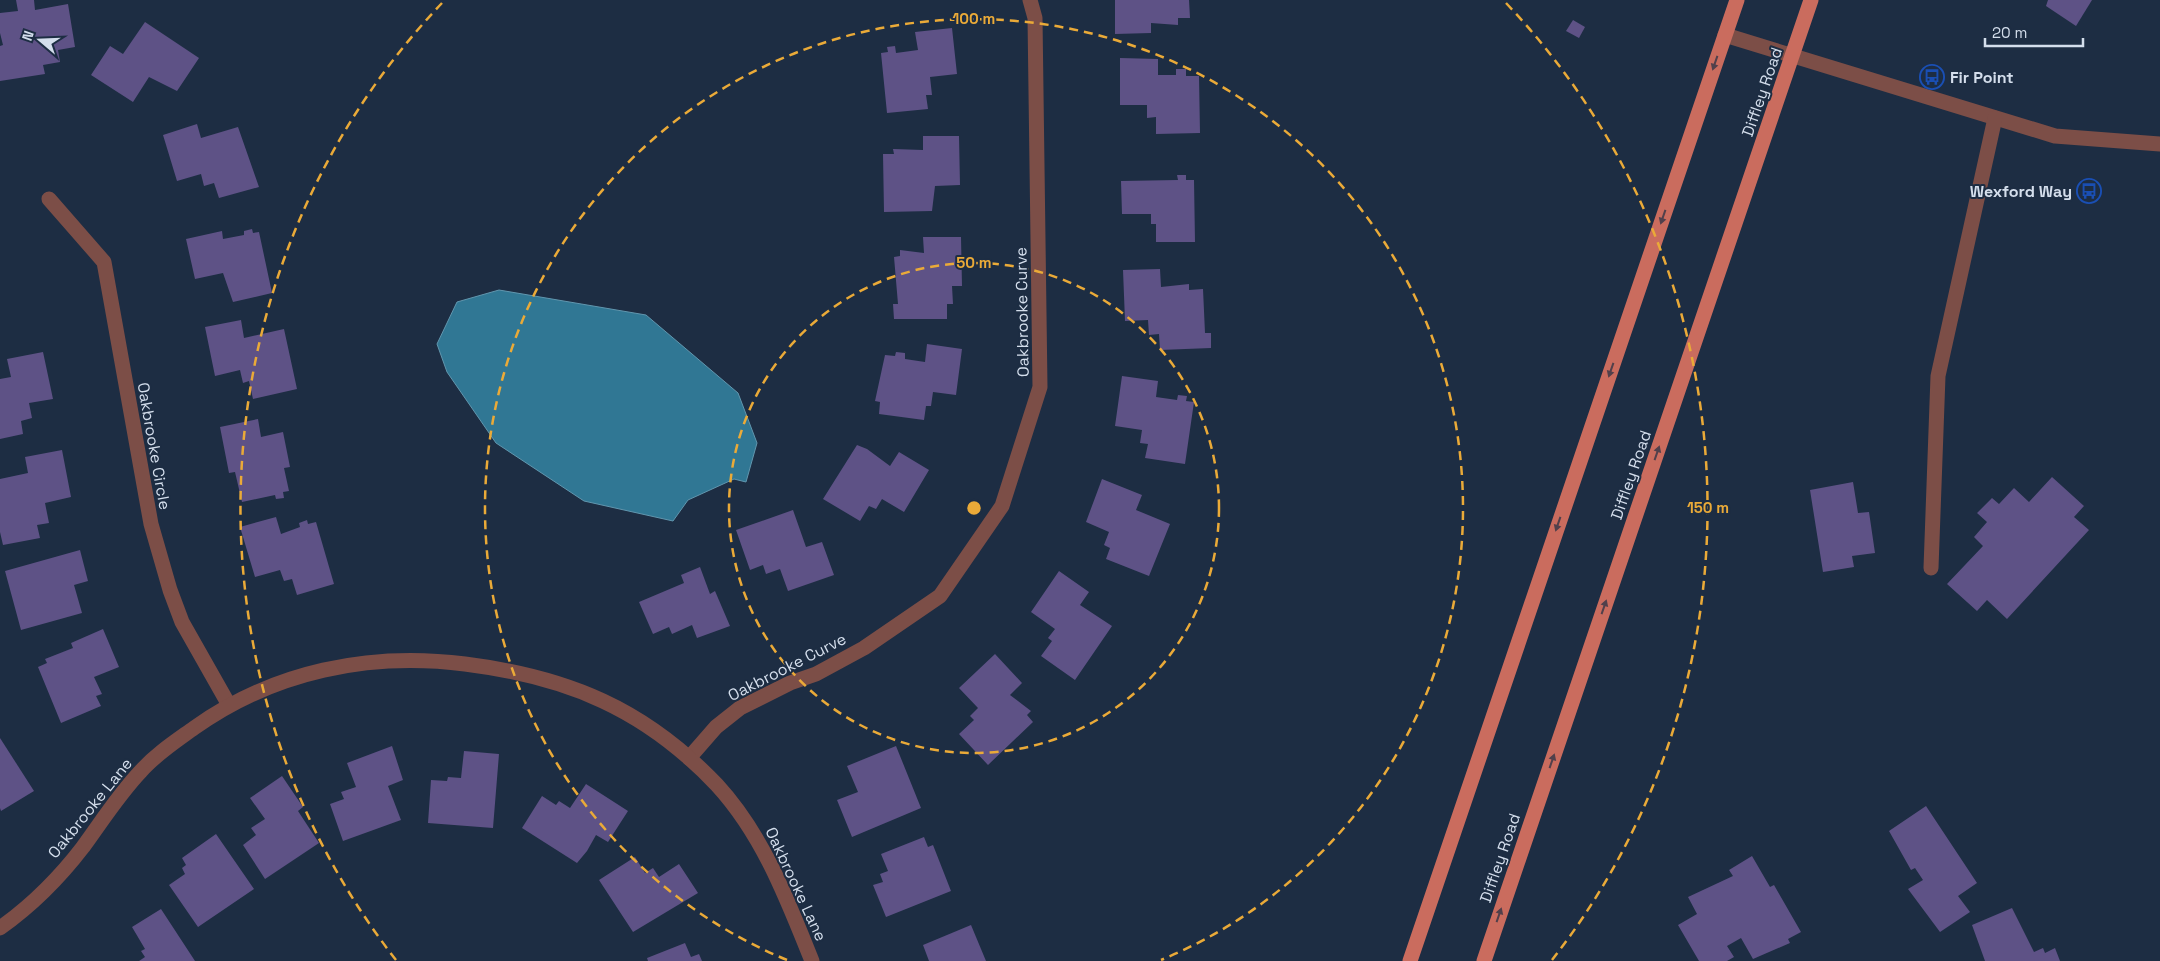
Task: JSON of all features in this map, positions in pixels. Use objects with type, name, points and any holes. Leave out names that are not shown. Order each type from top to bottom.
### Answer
[{"type":"main road","points":[[1410,961],[1737,0]]},
{"type":"main road","name":"Diffley Road","points":[[1484,961],[1811,0]]},
{"type":"street","name":"Oakbrooke Curve","points":[[689,758],[716,727],[740,708],[790,683],[816,674],[864,648],[940,596],[1002,506],[1040,387],[1035,18],[1030,0]]},
{"type":"street","points":[[1725,35],[2055,136],[2160,144]]},
{"type":"street","points":[[1931,568],[1938,376],[1995,118]]},
{"type":"street","name":"Oakbrooke Circle","points":[[49,199],[104,262],[151,524],[160,558],[182,622],[229,705]]},
{"type":"street","name":"Oakbrooke Lane","points":[[0,928],[47,888],[81,850],[142,770],[160,753],[229,705],[280,682],[306,673],[362,662],[417,660],[507,669],[536,676],[582,692],[618,708],[642,722],[689,758],[718,787],[745,820],[767,856],[785,894],[812,961]]},
{"type":"water","points":[[499,290],[646,315],[738,393],[757,443],[746,482],[734,479],[688,500],[673,521],[584,501],[496,443],[447,372],[437,344],[457,302]]},
{"type":"building","points":[[16,0],[34,0],[35,10],[68,4],[75,47],[58,50],[60,62],[43,65],[45,74],[0,81],[0,46],[3,45],[0,33],[0,13],[18,11]]},
{"type":"building","points":[[1115,0],[1189,0],[1190,18],[1178,18],[1178,25],[1151,23],[1151,33],[1115,34]]},
{"type":"building","points":[[2048,0],[2092,0],[2076,26],[2046,6]]},
{"type":"building","points":[[1573,20],[1585,27],[1579,38],[1566,31]]},
{"type":"building","points":[[145,22],[199,58],[177,91],[149,77],[133,102],[91,75],[110,46],[123,54]]},
{"type":"building","points":[[952,28],[957,74],[930,77],[932,95],[926,95],[928,109],[887,113],[881,53],[888,52],[887,47],[895,46],[896,53],[918,50],[915,32]]},
{"type":"building","points":[[1120,58],[1158,59],[1158,75],[1176,75],[1176,69],[1186,69],[1186,76],[1199,76],[1200,133],[1156,134],[1156,117],[1147,118],[1147,105],[1120,105]]},
{"type":"building","points":[[197,124],[201,138],[238,127],[259,187],[219,198],[214,183],[204,186],[201,174],[177,181],[163,135]]},
{"type":"building","points":[[923,136],[959,136],[960,185],[935,186],[932,211],[884,212],[883,154],[894,154],[893,149],[923,150]]},
{"type":"building","points":[[1177,175],[1186,175],[1186,180],[1194,180],[1195,242],[1156,242],[1156,224],[1151,224],[1151,214],[1122,214],[1121,181],[1178,180]]},
{"type":"building","points":[[252,229],[253,233],[259,232],[272,293],[233,302],[223,273],[195,279],[186,239],[222,231],[223,239],[244,235],[244,231]]},
{"type":"building","points":[[923,237],[961,237],[962,286],[952,286],[953,304],[947,304],[947,319],[894,319],[893,304],[898,304],[894,257],[900,256],[900,250],[924,253]]},
{"type":"building","points":[[1160,269],[1161,287],[1189,284],[1189,290],[1203,289],[1205,333],[1211,333],[1211,348],[1160,350],[1159,334],[1149,335],[1148,320],[1125,321],[1123,270]]},
{"type":"building","points":[[241,320],[244,338],[284,329],[297,389],[253,399],[249,381],[243,383],[240,370],[215,376],[205,327]]},
{"type":"building","points":[[927,344],[962,349],[956,395],[933,392],[931,406],[926,406],[924,420],[879,414],[880,402],[875,401],[885,355],[895,356],[896,352],[905,353],[905,359],[925,362]]},
{"type":"building","points":[[43,352],[53,399],[29,403],[32,418],[21,421],[23,434],[0,439],[0,379],[11,377],[7,359]]},
{"type":"building","points":[[1122,376],[1158,381],[1156,397],[1177,400],[1178,395],[1187,396],[1186,401],[1194,402],[1185,464],[1145,458],[1148,444],[1140,443],[1142,430],[1115,426]]},
{"type":"building","points":[[258,419],[261,437],[283,432],[290,467],[284,468],[289,491],[283,492],[284,498],[276,499],[275,495],[242,502],[235,472],[229,473],[220,427]]},
{"type":"building","points":[[857,445],[867,449],[890,466],[899,452],[929,470],[904,512],[882,499],[876,509],[869,506],[860,521],[823,499]]},
{"type":"building","points":[[62,450],[71,497],[45,503],[49,523],[37,525],[40,538],[3,545],[0,532],[0,479],[28,473],[25,457]]},
{"type":"building","points":[[2052,477],[2084,506],[2074,517],[2089,530],[2007,619],[1987,600],[1977,611],[1947,584],[1983,546],[1974,537],[1987,522],[1977,513],[1992,498],[1999,504],[2014,488],[2029,502]]},
{"type":"building","points":[[1102,479],[1142,495],[1136,510],[1170,524],[1149,576],[1106,559],[1110,548],[1104,545],[1109,532],[1086,522]]},
{"type":"building","points":[[1853,482],[1858,513],[1869,512],[1875,553],[1852,556],[1854,567],[1823,572],[1810,490]]},
{"type":"building","points":[[793,510],[806,547],[822,542],[834,575],[788,591],[780,569],[766,574],[763,565],[750,570],[736,530]]},
{"type":"building","points":[[276,517],[281,534],[300,527],[299,523],[307,520],[308,524],[316,522],[334,584],[297,595],[292,579],[284,581],[280,570],[255,577],[240,527]]},
{"type":"building","points":[[80,550],[88,581],[74,585],[82,613],[21,630],[5,571]]},
{"type":"building","points":[[700,567],[710,594],[715,591],[730,626],[697,638],[692,625],[672,634],[669,627],[653,634],[639,602],[684,583],[681,575]]},
{"type":"building","points":[[1059,571],[1089,592],[1080,605],[1112,626],[1075,680],[1041,656],[1052,641],[1048,638],[1055,629],[1031,612]]},
{"type":"building","points":[[103,629],[119,667],[94,677],[102,694],[96,696],[101,706],[61,723],[38,667],[47,663],[45,659],[73,648],[71,643]]},
{"type":"building","points":[[995,654],[1022,683],[1010,695],[1031,711],[1027,715],[1033,722],[988,765],[959,734],[974,720],[970,716],[978,708],[959,688]]},
{"type":"building","points":[[0,738],[34,791],[1,811],[0,808]]},
{"type":"building","points":[[392,746],[403,780],[388,786],[401,820],[343,841],[330,804],[344,799],[341,792],[356,787],[347,763]]},
{"type":"building","points":[[896,746],[921,808],[852,837],[837,800],[858,792],[847,766]]},
{"type":"building","points":[[464,751],[499,754],[493,828],[428,823],[431,780],[447,781],[448,777],[461,778]]},
{"type":"building","points":[[282,776],[303,807],[298,811],[319,843],[265,879],[243,845],[256,835],[251,828],[265,819],[250,798]]},
{"type":"building","points":[[586,784],[628,811],[608,842],[596,835],[587,851],[577,863],[522,828],[542,796],[556,805],[559,801],[570,808]]},
{"type":"building","points":[[1926,806],[1977,883],[1958,896],[1970,912],[1940,932],[1908,889],[1923,880],[1915,868],[1911,870],[1889,831]]},
{"type":"building","points":[[216,834],[254,889],[198,927],[169,885],[185,874],[182,868],[186,865],[182,858]]},
{"type":"building","points":[[924,837],[928,847],[933,845],[951,891],[886,917],[873,885],[883,882],[880,874],[888,871],[881,854]]},
{"type":"building","points":[[1752,856],[1770,887],[1774,885],[1801,932],[1788,939],[1790,943],[1753,959],[1741,938],[1727,946],[1734,957],[1727,961],[1699,961],[1678,925],[1697,914],[1688,897],[1733,876],[1729,870]]},
{"type":"building","points":[[635,857],[645,873],[653,868],[659,877],[679,864],[698,893],[633,932],[599,880]]},
{"type":"building","points":[[2012,908],[2034,952],[2043,948],[2045,953],[2055,948],[2060,961],[1985,961],[1972,925]]},
{"type":"building","points":[[161,909],[195,961],[139,961],[145,957],[141,951],[145,949],[132,927]]},
{"type":"building","points":[[971,925],[986,961],[929,961],[923,945]]},
{"type":"building","points":[[685,943],[691,957],[699,954],[702,961],[648,961],[647,958]]},
{"type":"place","name":"Fir Point","points":[[1932,77]]},
{"type":"place","name":"Wexford Way","points":[[2089,191]]}]
